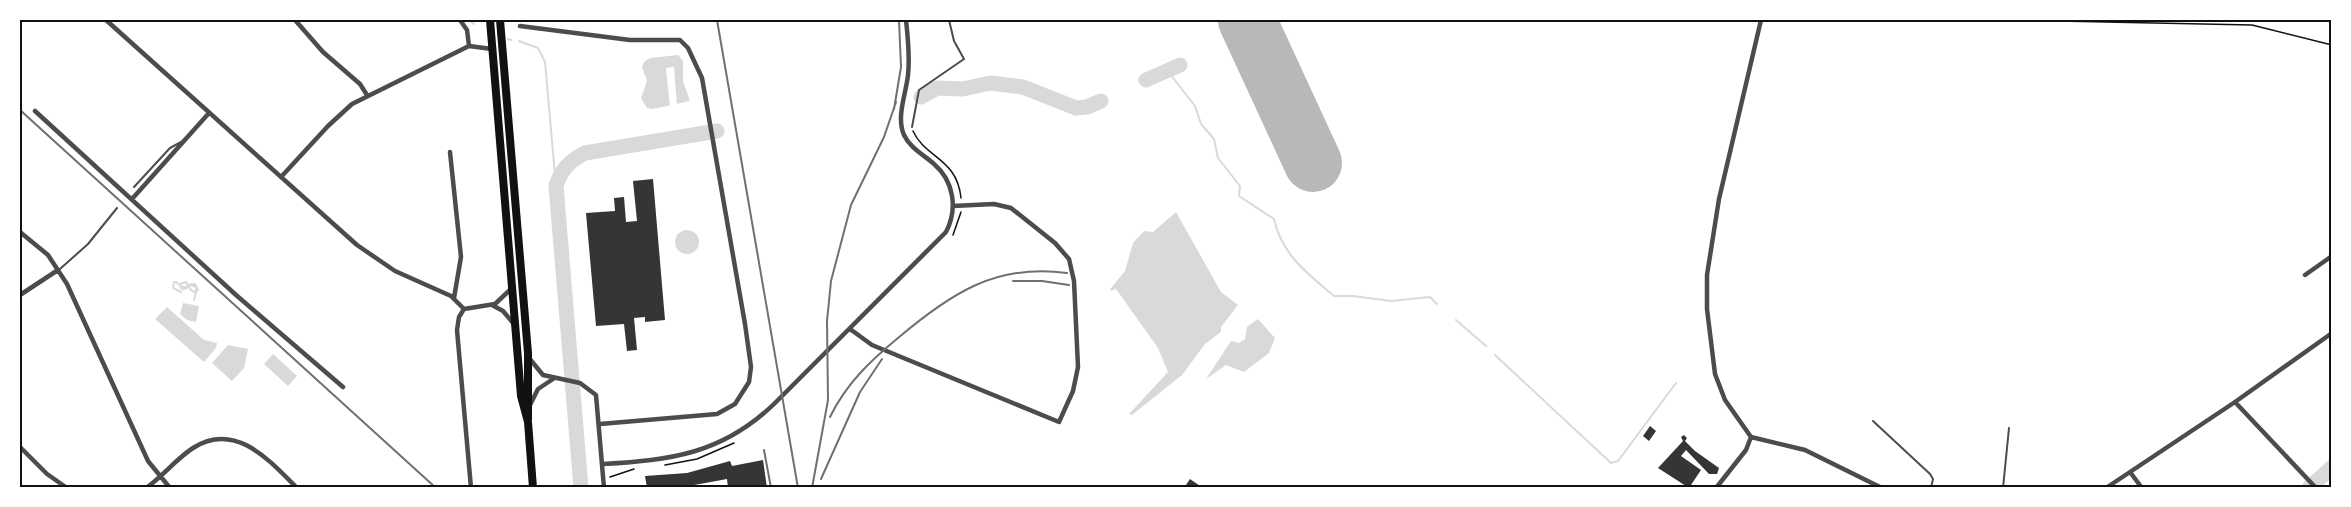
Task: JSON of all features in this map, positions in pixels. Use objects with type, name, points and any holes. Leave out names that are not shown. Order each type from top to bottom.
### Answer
[{"type":"main road","points":[[490,20],[521,396],[528,422],[533,488]]},
{"type":"main road","points":[[500,20],[528,353],[530,408],[528,422]]},
{"type":"street","points":[[106,20],[375,259],[403,275],[454,297],[464,309]]},
{"type":"street","points":[[295,20],[322,52],[360,84],[367,95]]},
{"type":"street","points":[[460,20],[467,30],[470,46]]},
{"type":"street","points":[[603,464],[667,459],[693,454],[728,439],[750,425],[939,240],[948,226],[953,206],[951,189],[943,174],[911,145],[903,130],[902,114],[909,60],[906,20]]},
{"type":"street","points":[[1761,20],[1719,199],[1707,275],[1707,309],[1715,374],[1725,400],[1750,436],[1805,450],[1882,488]]},
{"type":"street","points":[[520,26],[630,40],[680,40],[687,45],[701,72],[751,362],[747,386],[735,404],[717,414],[600,424]]},
{"type":"street","points":[[281,177],[334,119],[367,95],[470,46],[492,49]]},
{"type":"street","points":[[35,111],[343,387]]},
{"type":"street","points":[[132,199],[209,113]]},
{"type":"street","points":[[450,152],[461,257],[454,297]]},
{"type":"street","points":[[850,329],[872,345],[1059,422],[1073,391],[1078,367],[1074,281],[1069,260],[1056,243],[1011,208],[994,204],[953,206]]},
{"type":"street","points":[[20,232],[45,252],[58,270],[74,298],[148,460],[170,488]]},
{"type":"street","points":[[2305,275],[2331,256]]},
{"type":"street","points":[[20,295],[58,270]]},
{"type":"street","points":[[471,488],[457,330],[459,317],[464,309],[492,305],[502,300],[512,287]]},
{"type":"street","points":[[492,305],[504,311],[515,328]]},
{"type":"street","points":[[2106,488],[2235,402],[2331,333]]},
{"type":"street","points":[[528,353],[537,371],[555,378],[580,382],[596,395],[604,488]]},
{"type":"street","points":[[530,408],[538,389],[555,378]]},
{"type":"street","points":[[2235,402],[2316,488]]},
{"type":"street","points":[[1716,488],[1746,450],[1750,436]]},
{"type":"street","points":[[146,488],[195,447],[210,441],[228,439],[258,450],[297,488]]},
{"type":"street","points":[[20,447],[47,474],[67,488]]},
{"type":"street","points":[[2130,472],[2142,488]]},
{"type":"lane","points":[[912,128],[919,90],[964,59],[954,41],[949,20]]},
{"type":"lane","points":[[135,187],[170,148],[183,141]]},
{"type":"lane","points":[[58,270],[88,244],[117,208]]},
{"type":"lane","points":[[1872,421],[1930,474],[1933,482],[1931,488]]},
{"type":"lane","points":[[2003,488],[2009,428]]},
{"type":"path","points":[[2001,20],[2252,25],[2331,45]]},
{"type":"path","points":[[912,128],[919,141],[950,168],[959,187],[961,206],[958,225],[948,240]]},
{"type":"path","points":[[603,478],[618,475]]},
{"type":"shaded area","points":[[678,55],[683,61],[683,81],[690,101],[653,109],[647,108],[641,98],[647,81],[642,67],[644,62],[650,58]]},
{"type":"shaded area","points":[[1176,212],[1221,292],[1238,305],[1221,327],[1221,332],[1205,344],[1182,375],[1132,415],[1129,414],[1168,372],[1158,348],[1116,289],[1110,291],[1125,271],[1133,243],[1144,231],[1153,232]]},
{"type":"shaded area","points":[[687,230],[696,233],[699,242],[696,251],[687,254],[678,251],[675,242],[678,233]]},
{"type":"shaded area","points":[[183,303],[199,306],[196,322],[187,320],[180,314]]},
{"type":"shaded area","points":[[167,307],[204,340],[217,343],[216,348],[204,362],[155,319]]},
{"type":"shaded area","points":[[1258,319],[1275,338],[1269,353],[1244,372],[1226,365],[1206,379],[1231,341],[1239,343],[1245,339],[1247,327]]},
{"type":"shaded area","points":[[228,345],[248,349],[244,368],[232,381],[212,363]]},
{"type":"shaded area","points":[[273,354],[297,376],[288,386],[264,364]]},
{"type":"pier","points":[[674,67],[677,107],[670,108],[666,68]]},
{"type":"building","points":[[653,179],[665,320],[645,322],[645,317],[634,318],[637,350],[627,351],[624,324],[596,326],[586,213],[615,211],[614,198],[624,197],[626,222],[637,221],[633,181]]},
{"type":"building","points":[[1650,426],[1656,431],[1649,441],[1643,436]]},
{"type":"building","points":[[1684,435],[1687,438],[1685,441],[1695,451],[1719,468],[1717,474],[1709,474],[1686,450],[1681,456],[1701,470],[1689,488],[1658,468],[1683,441],[1681,437]]},
{"type":"building","points":[[763,460],[767,488],[728,488],[727,479],[678,488],[647,488],[645,476],[687,473],[730,461],[732,466]]},
{"type":"building","points":[[1190,479],[1203,488],[1184,488]]},
{"type":"waterway","points":[[469,20],[474,24]]},
{"type":"waterway","points":[[519,41],[538,48],[545,62],[556,186]]},
{"type":"waterway","points":[[1146,80],[1180,65]]},
{"type":"waterway","points":[[1167,70],[1195,106],[1201,124],[1214,139],[1218,158],[1240,186],[1239,196],[1274,219],[1289,253],[1314,279],[1334,296],[1391,301],[1430,297],[1437,304]]},
{"type":"waterway","points":[[921,97],[937,88],[963,89],[990,83],[1023,87],[1076,108],[1087,107],[1101,101]]},
{"type":"waterway","points":[[581,488],[556,186],[558,180],[566,166],[585,153],[717,131]]},
{"type":"waterway","points":[[181,292],[173,288],[174,282],[176,282],[180,285],[185,287],[186,287],[188,286],[189,285],[195,284],[198,290],[194,292],[191,290],[190,288],[189,287],[188,286],[186,282],[180,284],[180,285],[180,287],[182,289],[186,289],[188,287],[189,287],[191,285],[196,287],[196,289],[196,290],[196,292],[194,300]]},
{"type":"waterway","points":[[1456,320],[1486,346]]},
{"type":"waterway","points":[[1495,355],[1611,463],[1618,461],[1676,383]]},
{"type":"waterway","points":[[2309,488],[2332,467]]},
{"type":"runway","points":[[1247,20],[1313,163]]},
{"type":"railway","points":[[717,20],[798,488]]},
{"type":"railway","points":[[894,109],[901,67],[899,20]]},
{"type":"railway","points":[[812,488],[828,400],[827,321],[831,281],[851,205],[884,137],[896,102]]},
{"type":"railway","points":[[20,110],[436,488]]},
{"type":"railway","points":[[830,417],[843,394],[868,364],[917,322],[956,295],[975,285],[1018,273],[1041,271],[1067,273]]},
{"type":"railway","points":[[1013,281],[1042,281],[1069,285]]},
{"type":"railway","points":[[821,479],[860,392],[882,359]]},
{"type":"railway","points":[[764,450],[771,488]]}]
